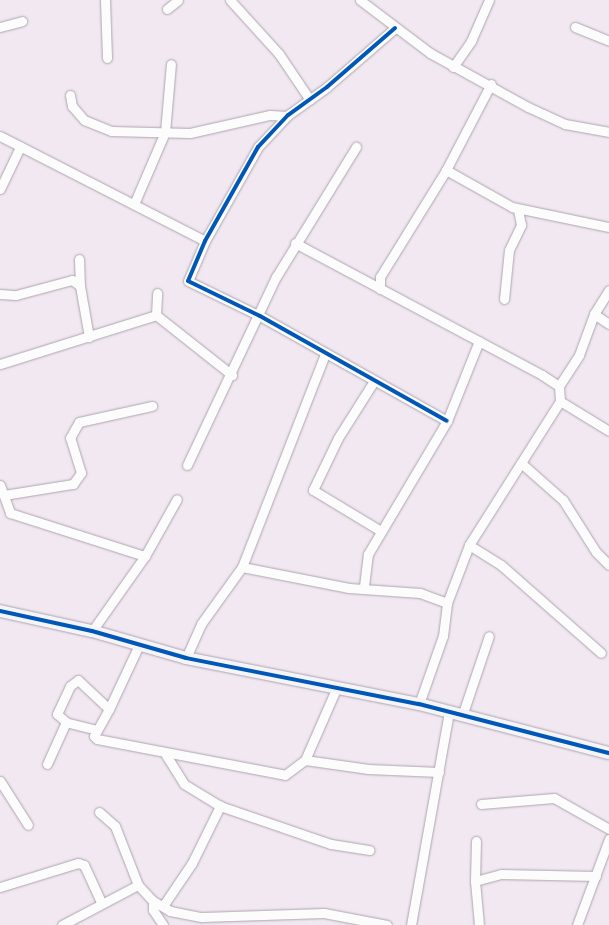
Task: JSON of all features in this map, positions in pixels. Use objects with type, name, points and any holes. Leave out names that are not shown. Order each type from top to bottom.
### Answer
[{"type":"street","points":[[105,0],[107,58]]},
{"type":"street","points":[[167,8],[178,0]]},
{"type":"street","points":[[230,0],[279,54],[310,100]]},
{"type":"street","points":[[360,0],[395,28],[453,67],[491,84],[565,124],[609,132]]},
{"type":"street","points":[[453,67],[471,40],[489,0]]},
{"type":"street","points":[[0,27],[22,21]]},
{"type":"street","points":[[575,27],[609,41]]},
{"type":"street","points":[[395,28],[310,100],[287,116],[258,148],[205,241],[188,281],[260,316],[325,354],[447,421]]},
{"type":"street","points":[[134,204],[165,132],[172,64]]},
{"type":"street","points":[[380,289],[380,277],[446,170],[491,84]]},
{"type":"street","points":[[70,95],[77,114],[103,130],[190,133],[270,115],[287,116]]},
{"type":"street","points":[[0,136],[205,241]]},
{"type":"street","points":[[0,189],[20,147]]},
{"type":"street","points":[[187,465],[296,243],[356,147]]},
{"type":"street","points":[[446,170],[518,209],[609,227]]},
{"type":"street","points":[[504,299],[509,250],[521,225],[518,209]]},
{"type":"street","points":[[296,243],[366,282],[479,341],[559,386]]},
{"type":"street","points":[[79,259],[80,286],[89,337]]},
{"type":"street","points":[[366,282],[380,277]]},
{"type":"street","points":[[0,294],[16,295],[72,280],[80,286]]},
{"type":"street","points":[[419,704],[443,636],[447,603],[469,545],[560,401],[559,386],[579,355],[594,314],[609,290]]},
{"type":"street","points":[[156,315],[158,293]]},
{"type":"street","points":[[594,314],[609,324]]},
{"type":"street","points":[[156,315],[232,375]]},
{"type":"street","points":[[0,364],[156,315]]},
{"type":"street","points":[[364,586],[368,554],[447,421],[479,341]]},
{"type":"street","points":[[186,658],[201,624],[242,567],[325,354]]},
{"type":"street","points":[[374,381],[338,438],[313,490],[381,531]]},
{"type":"street","points":[[560,401],[609,431]]},
{"type":"street","points":[[4,495],[73,484],[82,473],[70,438],[79,422],[152,406]]},
{"type":"street","points":[[521,463],[563,500],[596,552],[609,565]]},
{"type":"street","points":[[0,485],[10,513],[145,556]]},
{"type":"street","points":[[92,631],[145,556],[177,499]]},
{"type":"street","points":[[469,545],[501,565],[601,653]]},
{"type":"street","points":[[242,567],[349,588],[364,586],[420,593],[447,603]]},
{"type":"street","points":[[0,611],[92,631],[186,658],[336,689],[419,704],[609,753]]},
{"type":"street","points":[[462,716],[489,636]]},
{"type":"street","points":[[139,645],[109,709],[94,736],[97,739],[166,755],[185,754],[285,775],[305,760],[336,689]]},
{"type":"street","points":[[97,730],[66,722],[57,714],[70,686],[78,680],[109,709]]},
{"type":"street","points":[[411,925],[449,712]]},
{"type":"street","points":[[47,764],[66,722]]},
{"type":"street","points":[[166,755],[184,784],[220,806],[331,844],[370,850]]},
{"type":"street","points":[[305,760],[368,769],[439,772]]},
{"type":"street","points":[[0,781],[3,793],[28,826]]},
{"type":"street","points":[[481,804],[554,798],[609,829]]},
{"type":"street","points":[[163,925],[167,908],[192,863],[220,806]]},
{"type":"street","points":[[99,812],[115,826],[138,885],[153,901],[167,908],[202,917],[232,920],[294,912],[324,913],[355,923],[387,925]]},
{"type":"street","points":[[577,925],[609,839]]},
{"type":"street","points":[[476,841],[475,881],[479,925]]},
{"type":"street","points":[[0,887],[78,863],[84,865],[101,902]]},
{"type":"street","points":[[475,881],[501,874],[596,876]]},
{"type":"street","points":[[62,925],[101,902],[138,885]]},
{"type":"street","points":[[153,901],[154,910],[163,925]]},
{"type":"cycle path","points":[[395,28],[327,87],[288,115],[258,147],[205,241],[188,281],[260,316],[447,421]]},
{"type":"cycle path","points":[[0,611],[92,631],[186,658],[419,704],[609,753]]}]
